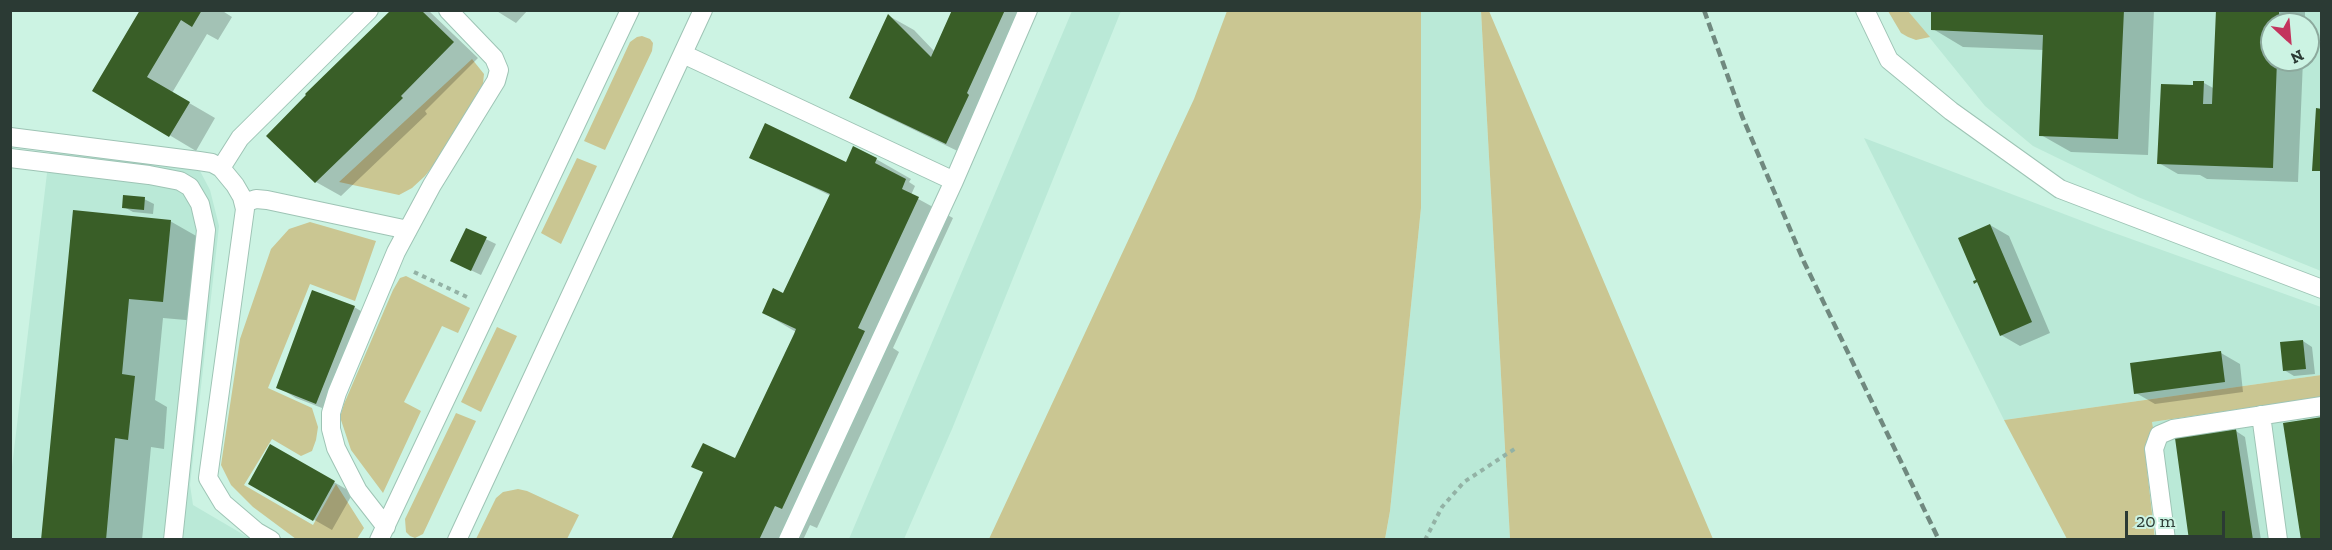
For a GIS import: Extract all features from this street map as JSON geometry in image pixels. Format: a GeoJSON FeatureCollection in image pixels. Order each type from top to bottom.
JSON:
{"type":"FeatureCollection","features":[{"type":"Feature","properties":{"kind":"lane"},"geometry":{"type":"LineString","coordinates":[[221,168],[240,138],[369,10]]}},
{"type":"Feature","properties":{"kind":"lane"},"geometry":{"type":"LineString","coordinates":[[382,533],[336,448],[331,429],[331,413],[337,393],[392,261],[432,184],[496,81],[499,70],[494,58],[448,10]]}},
{"type":"Feature","properties":{"kind":"lane"},"geometry":{"type":"LineString","coordinates":[[382,533],[630,10]]}},
{"type":"Feature","properties":{"kind":"lane"},"geometry":{"type":"LineString","coordinates":[[457,540],[703,10]]}},
{"type":"Feature","properties":{"kind":"lane"},"geometry":{"type":"LineString","coordinates":[[788,540],[954,182],[1028,10]]}},
{"type":"Feature","properties":{"kind":"lane"},"geometry":{"type":"LineString","coordinates":[[1865,10],[1889,60],[1951,111],[2060,189],[2322,289]]}},
{"type":"Feature","properties":{"kind":"lane"},"geometry":{"type":"LineString","coordinates":[[683,54],[954,182]]}},
{"type":"Feature","properties":{"kind":"lane"},"geometry":{"type":"LineString","coordinates":[[10,137],[200,160],[221,168],[235,185],[245,209],[208,478],[224,503],[257,532],[271,540]]}},
{"type":"Feature","properties":{"kind":"lane"},"geometry":{"type":"LineString","coordinates":[[10,158],[180,181],[190,187],[200,204],[206,230],[173,540]]}},
{"type":"Feature","properties":{"kind":"lane"},"geometry":{"type":"LineString","coordinates":[[244,203],[256,199],[267,200],[408,230]]}},
{"type":"Feature","properties":{"kind":"lane"},"geometry":{"type":"LineString","coordinates":[[2166,540],[2154,448],[2159,435],[2173,429],[2322,406]]}},
{"type":"Feature","properties":{"kind":"lane"},"geometry":{"type":"LineString","coordinates":[[2261,415],[2278,540]]}},
{"type":"Feature","properties":{"kind":"path"},"geometry":{"type":"LineString","coordinates":[[392,261],[489,308]]}},
{"type":"Feature","properties":{"kind":"path"},"geometry":{"type":"LineString","coordinates":[[1425,540],[1442,507],[1464,482],[1516,448]]}},
{"type":"Feature","properties":{"kind":"shaded area"},"geometry":{"type":"Polygon","coordinates":[[[1072,11],[1121,11],[952,429],[904,539],[849,539],[1072,11]]]}},
{"type":"Feature","properties":{"kind":"shaded area"},"geometry":{"type":"Polygon","coordinates":[[[1227,11],[1421,11],[1421,208],[1390,511],[1385,539],[989,539],[1194,99],[1227,11]]]}},
{"type":"Feature","properties":{"kind":"shaded area"},"geometry":{"type":"Polygon","coordinates":[[[1421,11],[1481,11],[1510,539],[1385,540],[1390,511],[1421,208],[1421,11]]]}},
{"type":"Feature","properties":{"kind":"shaded area"},"geometry":{"type":"Polygon","coordinates":[[[1481,11],[1489,11],[1713,539],[1510,539],[1481,11]]]}},
{"type":"Feature","properties":{"kind":"shaded area"},"geometry":{"type":"Polygon","coordinates":[[[1888,11],[1908,11],[1930,37],[1916,40],[1901,33],[1888,11]]]}},
{"type":"Feature","properties":{"kind":"shaded area"},"geometry":{"type":"Polygon","coordinates":[[[1908,11],[2321,11],[2321,271],[2138,197],[2033,146],[1985,106],[1908,11]]]}},
{"type":"Feature","properties":{"kind":"shaded area"},"geometry":{"type":"Polygon","coordinates":[[[642,36],[653,43],[652,51],[605,150],[584,141],[630,42],[642,36]]]}},
{"type":"Feature","properties":{"kind":"shaded area"},"geometry":{"type":"Polygon","coordinates":[[[472,59],[484,74],[483,84],[436,162],[425,176],[412,188],[399,195],[339,182],[472,59]]]}},
{"type":"Feature","properties":{"kind":"shaded area"},"geometry":{"type":"Polygon","coordinates":[[[1864,138],[2106,230],[2321,307],[2321,375],[2004,420],[1864,138]]]}},
{"type":"Feature","properties":{"kind":"shaded area"},"geometry":{"type":"Polygon","coordinates":[[[50,148],[187,167],[200,171],[210,190],[219,226],[190,485],[193,505],[251,539],[11,540],[11,475],[50,148]]]}},
{"type":"Feature","properties":{"kind":"shaded area"},"geometry":{"type":"Polygon","coordinates":[[[577,158],[597,166],[561,244],[541,233],[577,158]]]}},
{"type":"Feature","properties":{"kind":"shaded area"},"geometry":{"type":"Polygon","coordinates":[[[310,222],[376,241],[355,301],[310,284],[268,388],[312,408],[318,427],[312,451],[301,456],[272,439],[244,485],[313,525],[336,484],[364,528],[357,539],[296,539],[253,507],[231,485],[221,465],[240,339],[271,249],[289,229],[310,222]]]}},
{"type":"Feature","properties":{"kind":"shaded area"},"geometry":{"type":"Polygon","coordinates":[[[406,276],[470,308],[458,333],[442,326],[404,402],[421,411],[383,493],[351,450],[340,417],[393,290],[400,278],[406,276]]]}},
{"type":"Feature","properties":{"kind":"shaded area"},"geometry":{"type":"Polygon","coordinates":[[[497,327],[517,336],[481,412],[461,402],[497,327]]]}},
{"type":"Feature","properties":{"kind":"shaded area"},"geometry":{"type":"Polygon","coordinates":[[[2321,375],[2321,397],[2152,422],[2154,433],[2145,445],[2145,452],[2155,539],[2067,539],[2004,420],[2321,375]]]}},
{"type":"Feature","properties":{"kind":"shaded area"},"geometry":{"type":"Polygon","coordinates":[[[2321,397],[2321,539],[2174,539],[2152,422],[2321,397]]]}},
{"type":"Feature","properties":{"kind":"shaded area"},"geometry":{"type":"Polygon","coordinates":[[[456,413],[476,421],[423,534],[415,538],[406,532],[405,519],[456,413]]]}},
{"type":"Feature","properties":{"kind":"shaded area"},"geometry":{"type":"Polygon","coordinates":[[[518,489],[579,515],[567,539],[476,539],[496,498],[503,492],[518,489]]]}},
{"type":"Feature","properties":{"kind":"building"},"geometry":{"type":"Polygon","coordinates":[[[140,10],[202,10],[192,27],[181,20],[147,77],[190,102],[169,137],[92,91],[140,10]]]}},
{"type":"Feature","properties":{"kind":"building"},"geometry":{"type":"Polygon","coordinates":[[[391,10],[421,10],[454,42],[401,96],[403,98],[315,183],[266,136],[305,94],[391,10]]]}},
{"type":"Feature","properties":{"kind":"building"},"geometry":{"type":"Polygon","coordinates":[[[952,10],[1005,10],[946,144],[849,98],[888,14],[931,57],[952,10]]]}},
{"type":"Feature","properties":{"kind":"building"},"geometry":{"type":"Polygon","coordinates":[[[1931,10],[2124,10],[2118,139],[2039,136],[2043,35],[1931,30],[1931,10]]]}},
{"type":"Feature","properties":{"kind":"building"},"geometry":{"type":"Polygon","coordinates":[[[2216,10],[2279,10],[2279,12],[2260,12],[2260,72],[2277,72],[2273,168],[2157,164],[2161,84],[2193,85],[2193,81],[2204,81],[2203,104],[2212,104],[2216,10]]]}},
{"type":"Feature","properties":{"kind":"building"},"geometry":{"type":"Polygon","coordinates":[[[2316,108],[2322,109],[2322,171],[2312,171],[2316,108]]]}},
{"type":"Feature","properties":{"kind":"building"},"geometry":{"type":"Polygon","coordinates":[[[765,123],[846,162],[853,146],[877,158],[875,163],[906,179],[902,189],[919,197],[858,328],[865,331],[782,509],[775,506],[759,540],[671,540],[703,472],[691,467],[703,443],[735,458],[794,334],[796,329],[762,313],[773,288],[783,293],[830,194],[749,158],[765,123]]]}},
{"type":"Feature","properties":{"kind":"building"},"geometry":{"type":"Polygon","coordinates":[[[123,195],[145,197],[144,210],[122,208],[123,195]]]}},
{"type":"Feature","properties":{"kind":"building"},"geometry":{"type":"Polygon","coordinates":[[[73,210],[171,220],[163,302],[129,299],[122,374],[135,376],[128,440],[115,438],[106,540],[41,540],[73,210]]]}},
{"type":"Feature","properties":{"kind":"building"},"geometry":{"type":"Polygon","coordinates":[[[1990,224],[2032,322],[2000,336],[1977,282],[1974,284],[1973,281],[1976,280],[1958,238],[1990,224]]]}},
{"type":"Feature","properties":{"kind":"building"},"geometry":{"type":"Polygon","coordinates":[[[466,228],[487,237],[471,271],[450,261],[466,228]]]}},
{"type":"Feature","properties":{"kind":"building"},"geometry":{"type":"Polygon","coordinates":[[[312,290],[355,306],[316,404],[276,388],[312,290]]]}},
{"type":"Feature","properties":{"kind":"building"},"geometry":{"type":"Polygon","coordinates":[[[2303,340],[2306,369],[2283,371],[2280,342],[2303,340]]]}},
{"type":"Feature","properties":{"kind":"building"},"geometry":{"type":"Polygon","coordinates":[[[2221,351],[2225,382],[2134,394],[2130,363],[2221,351]]]}},
{"type":"Feature","properties":{"kind":"building"},"geometry":{"type":"Polygon","coordinates":[[[2322,417],[2322,540],[2301,540],[2283,423],[2322,417]]]}},
{"type":"Feature","properties":{"kind":"building"},"geometry":{"type":"Polygon","coordinates":[[[2236,429],[2253,540],[2189,540],[2175,438],[2236,429]]]}},
{"type":"Feature","properties":{"kind":"building"},"geometry":{"type":"Polygon","coordinates":[[[270,444],[335,481],[313,521],[248,484],[270,444]]]}},
{"type":"Feature","properties":{"kind":"railway"},"geometry":{"type":"LineString","coordinates":[[1704,10],[1742,116],[1804,262],[1939,540]]}}]}
